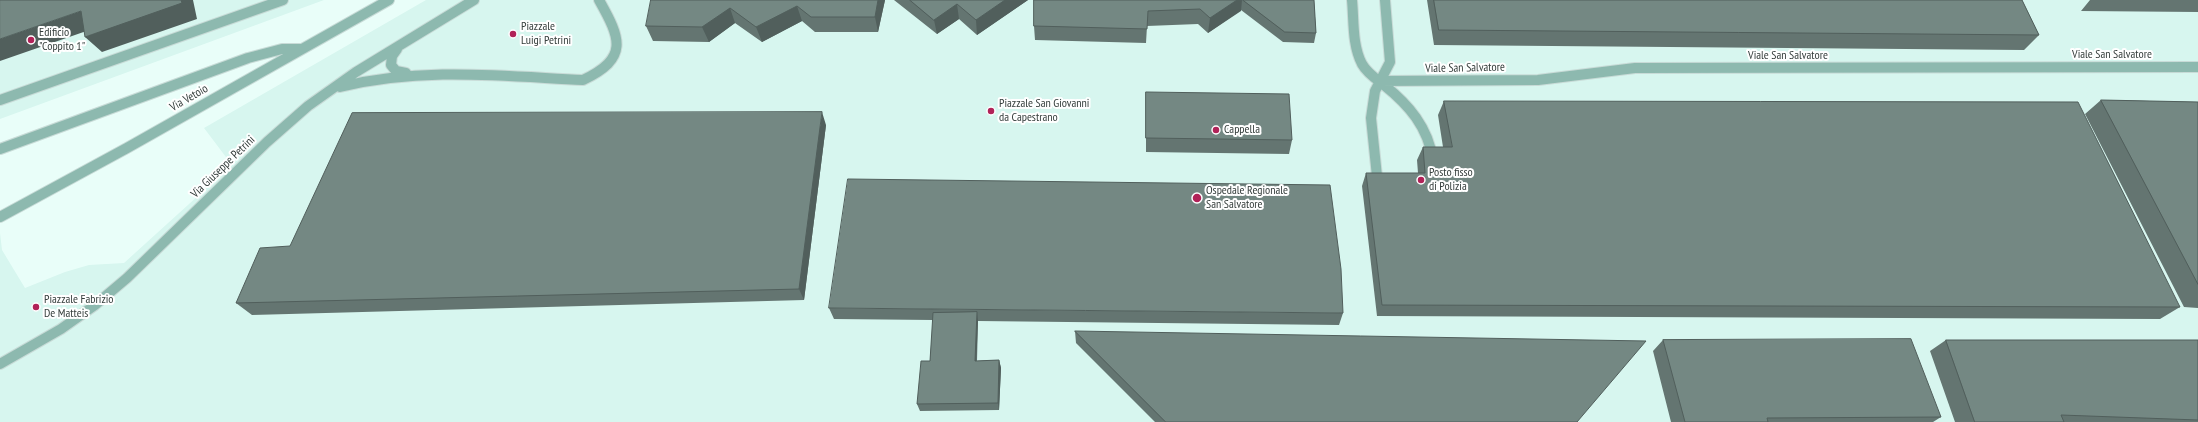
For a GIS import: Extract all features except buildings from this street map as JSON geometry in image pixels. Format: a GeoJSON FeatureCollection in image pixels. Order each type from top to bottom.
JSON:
{"type":"FeatureCollection","features":[{"type":"Feature","properties":{"kind":"street"},"geometry":{"type":"LineString","coordinates":[[0,100],[13,97],[283,0]]}},
{"type":"Feature","properties":{"kind":"street","name":"Via Vetoio"},"geometry":{"type":"LineString","coordinates":[[0,217],[127,148],[389,0]]}},
{"type":"Feature","properties":{"kind":"street","name":"Via Giuseppe Petrini"},"geometry":{"type":"LineString","coordinates":[[0,364],[61,329],[95,305],[128,278],[267,142],[331,90],[474,0]]}},
{"type":"Feature","properties":{"kind":"street"},"geometry":{"type":"LineString","coordinates":[[402,44],[392,56],[391,65],[396,71],[408,73],[440,73],[583,80],[595,75],[607,66],[614,57],[617,48],[617,38],[613,25],[599,0]]}},
{"type":"Feature","properties":{"kind":"street"},"geometry":{"type":"LineString","coordinates":[[1352,0],[1362,65],[1406,104],[1423,125],[1431,142],[1433,160]]}},
{"type":"Feature","properties":{"kind":"street"},"geometry":{"type":"LineString","coordinates":[[1378,186],[1372,104],[1379,81],[1390,62],[1385,0]]}},
{"type":"Feature","properties":{"kind":"street"},"geometry":{"type":"LineString","coordinates":[[0,149],[36,138],[248,58],[282,49],[301,49]]}},
{"type":"Feature","properties":{"kind":"street","name":"Viale San Salvatore"},"geometry":{"type":"LineString","coordinates":[[1379,81],[1538,80],[1635,68],[2198,67]]}},
{"type":"Feature","properties":{"kind":"street"},"geometry":{"type":"LineString","coordinates":[[331,90],[378,78],[408,73]]}},
{"type":"Feature","properties":{"kind":"shaded area"},"geometry":{"type":"Polygon","coordinates":[[[0,0],[324,0],[0,119],[0,0]]]}},
{"type":"Feature","properties":{"kind":"shaded area","name":"Ospedale Regionale San Salvatore"},"geometry":{"type":"Polygon","coordinates":[[[426,0],[2198,0],[2198,422],[0,422],[0,233],[2,250],[25,288],[65,272],[89,265],[124,263],[232,165],[204,128],[426,0]]]}},
{"type":"Feature","properties":{"kind":"place","name":"Piazzale Luigi Petrini"},"geometry":{"type":"Point","coordinates":[513,34]}},
{"type":"Feature","properties":{"kind":"place","name":"Edificio \"Coppito 1\""},"geometry":{"type":"Point","coordinates":[31,40]}},
{"type":"Feature","properties":{"kind":"place","name":"Piazzale San Giovanni da Capestrano"},"geometry":{"type":"Point","coordinates":[991,111]}},
{"type":"Feature","properties":{"kind":"place","name":"Cappella"},"geometry":{"type":"Point","coordinates":[1216,130]}},
{"type":"Feature","properties":{"kind":"place","name":"Posto fisso di Polizia"},"geometry":{"type":"Point","coordinates":[1421,180]}},
{"type":"Feature","properties":{"kind":"place","name":"Ospedale Regionale San Salvatore"},"geometry":{"type":"Point","coordinates":[1197,198]}},
{"type":"Feature","properties":{"kind":"place","name":"Piazzale Fabrizio De Matteis"},"geometry":{"type":"Point","coordinates":[36,307]}}]}
